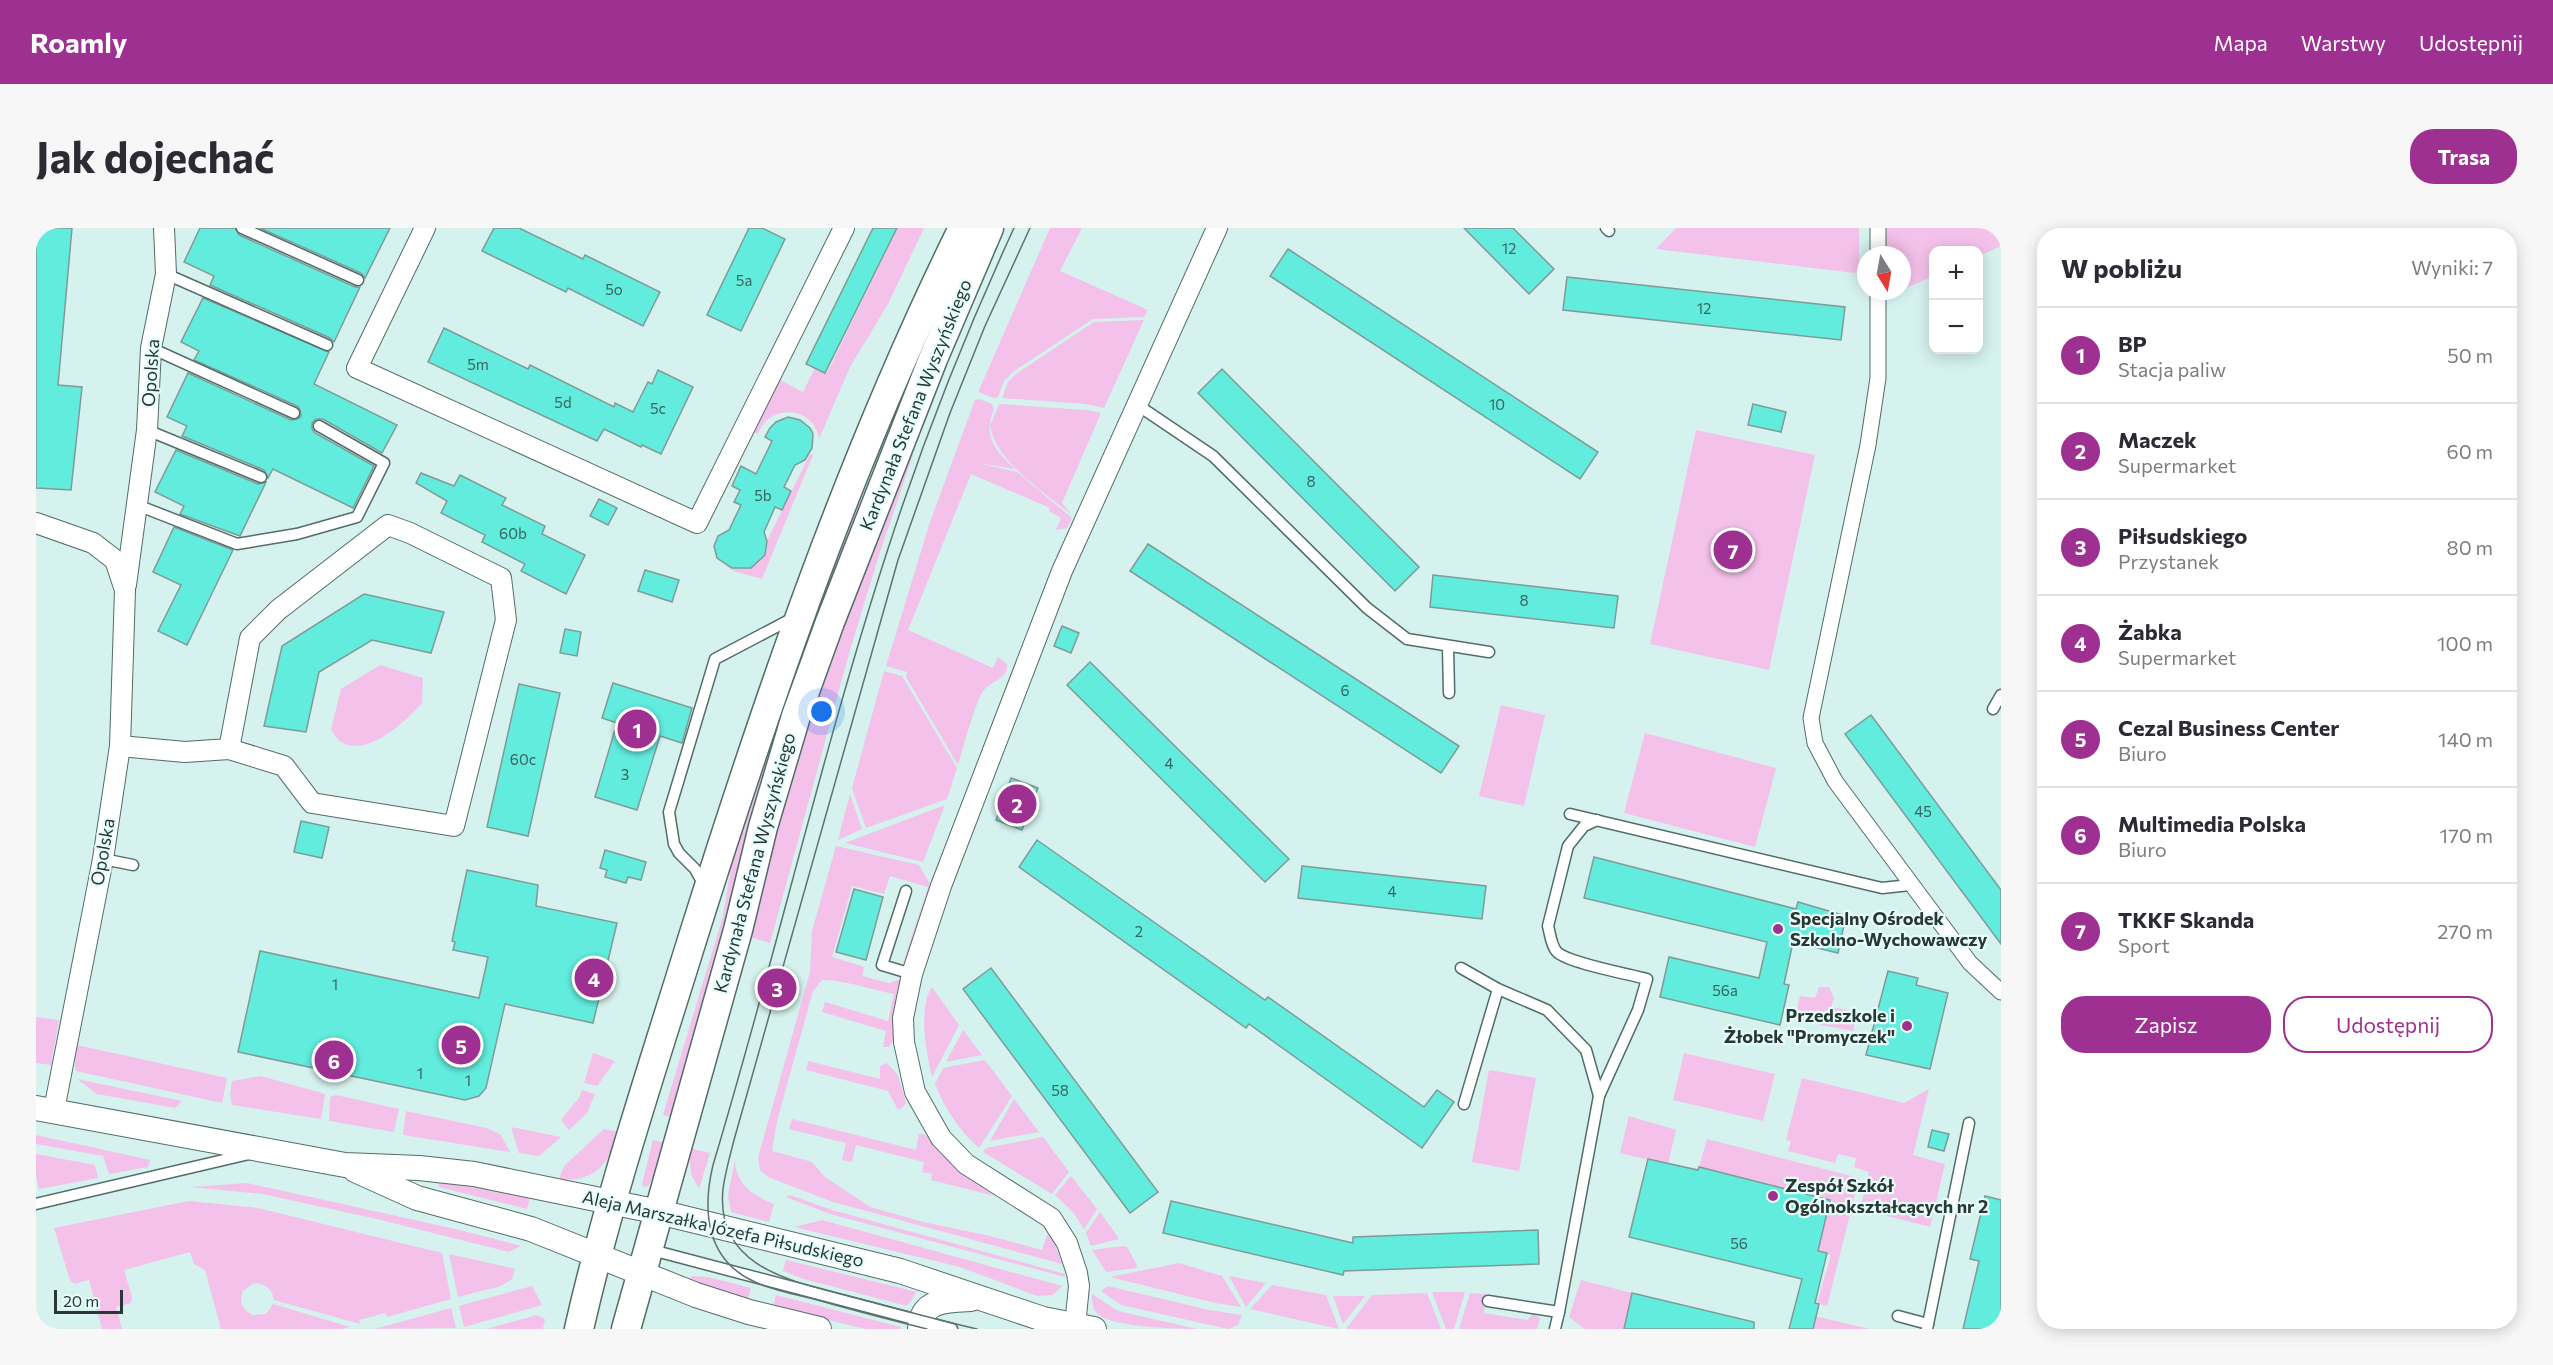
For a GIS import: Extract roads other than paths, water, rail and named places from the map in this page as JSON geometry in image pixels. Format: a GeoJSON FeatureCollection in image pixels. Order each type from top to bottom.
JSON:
{"type":"FeatureCollection","features":[{"type":"Feature","properties":{"kind":"main road","name":"Kardynała Stefana Wyszyńskiego"},"geometry":{"type":"LineString","coordinates":[[579,1329],[611,1202],[705,899],[799,615],[881,407],[963,228]]}},
{"type":"Feature","properties":{"kind":"main road","name":"Kardynała Stefana Wyszyńskiego"},"geometry":{"type":"LineString","coordinates":[[626,1329],[738,930],[766,817],[799,707],[936,349],[989,228]]}},
{"type":"Feature","properties":{"kind":"street","name":"Opolska"},"geometry":{"type":"LineString","coordinates":[[45,1109],[103,859],[120,746],[125,590],[147,430],[151,348],[166,274],[164,228]]}},
{"type":"Feature","properties":{"kind":"street"},"geometry":{"type":"LineString","coordinates":[[425,228],[357,368],[697,523],[844,228]]}},
{"type":"Feature","properties":{"kind":"street"},"geometry":{"type":"LineString","coordinates":[[1085,1327],[1077,1273],[1067,1242],[1051,1218],[966,1164],[941,1138],[921,1107],[909,1072],[903,1018],[912,974],[941,886],[1062,571],[1217,228]]}},
{"type":"Feature","properties":{"kind":"street"},"geometry":{"type":"LineString","coordinates":[[1878,228],[1878,246]]}},
{"type":"Feature","properties":{"kind":"street"},"geometry":{"type":"LineString","coordinates":[[1878,300],[1878,378],[1868,445],[1811,718],[1815,743],[1835,781],[1910,885],[1970,963],[2001,992]]}},
{"type":"Feature","properties":{"kind":"street","name":"Opolska"},"geometry":{"type":"LineString","coordinates":[[36,523],[93,543],[115,560],[125,590]]}},
{"type":"Feature","properties":{"kind":"street"},"geometry":{"type":"LineString","coordinates":[[120,746],[185,752],[229,749],[284,766],[312,803],[454,826],[506,620],[501,578],[410,533],[388,525],[278,610],[249,638],[229,749]]}},
{"type":"Feature","properties":{"kind":"street","name":"Aleja Marszałka Józefa Piłsudskiego"},"geometry":{"type":"LineString","coordinates":[[45,1109],[345,1165],[441,1170],[659,1212],[900,1271],[1043,1318],[1085,1327]]}},
{"type":"Feature","properties":{"kind":"street","name":"Aleja Marszałka Józefa Piłsudskiego"},"geometry":{"type":"LineString","coordinates":[[345,1165],[417,1198],[531,1229],[597,1253],[645,1261],[723,1304],[819,1329]]}},
{"type":"Feature","properties":{"kind":"street"},"geometry":{"type":"LineString","coordinates":[[920,1325],[928,1308],[937,1302],[986,1299]]}},
{"type":"Feature","properties":{"kind":"lane"},"geometry":{"type":"LineString","coordinates":[[242,228],[357,280]]}},
{"type":"Feature","properties":{"kind":"lane"},"geometry":{"type":"LineString","coordinates":[[166,274],[327,345]]}},
{"type":"Feature","properties":{"kind":"lane"},"geometry":{"type":"LineString","coordinates":[[151,348],[294,413]]}},
{"type":"Feature","properties":{"kind":"lane"},"geometry":{"type":"LineString","coordinates":[[1136,404],[1213,456],[1367,608],[1407,639],[1489,652]]}},
{"type":"Feature","properties":{"kind":"lane"},"geometry":{"type":"LineString","coordinates":[[137,505],[237,544],[297,534],[357,517],[384,463],[319,426]]}},
{"type":"Feature","properties":{"kind":"lane"},"geometry":{"type":"LineString","coordinates":[[147,430],[261,477]]}},
{"type":"Feature","properties":{"kind":"lane"},"geometry":{"type":"LineString","coordinates":[[705,899],[704,885],[700,877],[674,844],[669,812],[715,659],[799,615]]}},
{"type":"Feature","properties":{"kind":"lane"},"geometry":{"type":"LineString","coordinates":[[1448,647],[1449,693]]}},
{"type":"Feature","properties":{"kind":"lane"},"geometry":{"type":"LineString","coordinates":[[1993,709],[2001,695]]}},
{"type":"Feature","properties":{"kind":"lane"},"geometry":{"type":"LineString","coordinates":[[1570,814],[1882,888],[1910,885]]}},
{"type":"Feature","properties":{"kind":"lane"},"geometry":{"type":"LineString","coordinates":[[1555,1329],[1599,1096],[1638,1010],[1647,979],[1569,958],[1557,952],[1548,926],[1568,846],[1584,826],[1597,820]]}},
{"type":"Feature","properties":{"kind":"lane"},"geometry":{"type":"LineString","coordinates":[[103,859],[133,865]]}},
{"type":"Feature","properties":{"kind":"lane"},"geometry":{"type":"LineString","coordinates":[[906,891],[882,965],[912,974]]}},
{"type":"Feature","properties":{"kind":"lane"},"geometry":{"type":"LineString","coordinates":[[1461,968],[1498,989],[1547,1010],[1586,1050],[1599,1096]]}},
{"type":"Feature","properties":{"kind":"lane"},"geometry":{"type":"LineString","coordinates":[[1464,1104],[1498,989]]}},
{"type":"Feature","properties":{"kind":"lane"},"geometry":{"type":"LineString","coordinates":[[1898,1316],[1928,1326],[1969,1123]]}},
{"type":"Feature","properties":{"kind":"lane"},"geometry":{"type":"LineString","coordinates":[[36,1204],[266,1150]]}},
{"type":"Feature","properties":{"kind":"lane"},"geometry":{"type":"LineString","coordinates":[[645,1261],[920,1325],[952,1329]]}},
{"type":"Feature","properties":{"kind":"lane"},"geometry":{"type":"LineString","coordinates":[[1488,1300],[1559,1312]]}},
{"type":"Feature","properties":{"kind":"tram line"},"geometry":{"type":"LineString","coordinates":[[927,1329],[779,1290],[755,1282],[739,1273],[726,1261],[717,1247],[712,1232],[708,1200],[713,1165],[862,631],[914,472],[945,389],[1014,228]]}},
{"type":"Feature","properties":{"kind":"tram line"},"geometry":{"type":"LineString","coordinates":[[977,1329],[803,1284],[761,1266],[744,1253],[731,1237],[724,1215],[723,1189],[734,1140],[898,560],[950,413],[985,326],[1030,228]]}},
{"type":"Feature","properties":{"kind":"place","name":"TKKF Skanda"},"geometry":{"type":"Point","coordinates":[1733,550]}},
{"type":"Feature","properties":{"kind":"place","name":"BP"},"geometry":{"type":"Point","coordinates":[637,729]}},
{"type":"Feature","properties":{"kind":"place","name":"Maczek"},"geometry":{"type":"Point","coordinates":[1017,804]}},
{"type":"Feature","properties":{"kind":"place","name":"Specjalny Ośrodek Szkolno-Wychowawczy"},"geometry":{"type":"Point","coordinates":[1778,929]}},
{"type":"Feature","properties":{"kind":"place","name":"Żabka"},"geometry":{"type":"Point","coordinates":[594,978]}},
{"type":"Feature","properties":{"kind":"place","name":"Piłsudskiego"},"geometry":{"type":"Point","coordinates":[777,988]}},
{"type":"Feature","properties":{"kind":"place","name":"Przedszkole i Żłobek \"Promyczek\""},"geometry":{"type":"Point","coordinates":[1907,1026]}},
{"type":"Feature","properties":{"kind":"place","name":"Cezal Business Center"},"geometry":{"type":"Point","coordinates":[461,1045]}},
{"type":"Feature","properties":{"kind":"place","name":"Multimedia Polska"},"geometry":{"type":"Point","coordinates":[334,1060]}},
{"type":"Feature","properties":{"kind":"place","name":"Zespół Szkół Ogólnokształcących nr 2"},"geometry":{"type":"Point","coordinates":[1773,1196]}}]}
